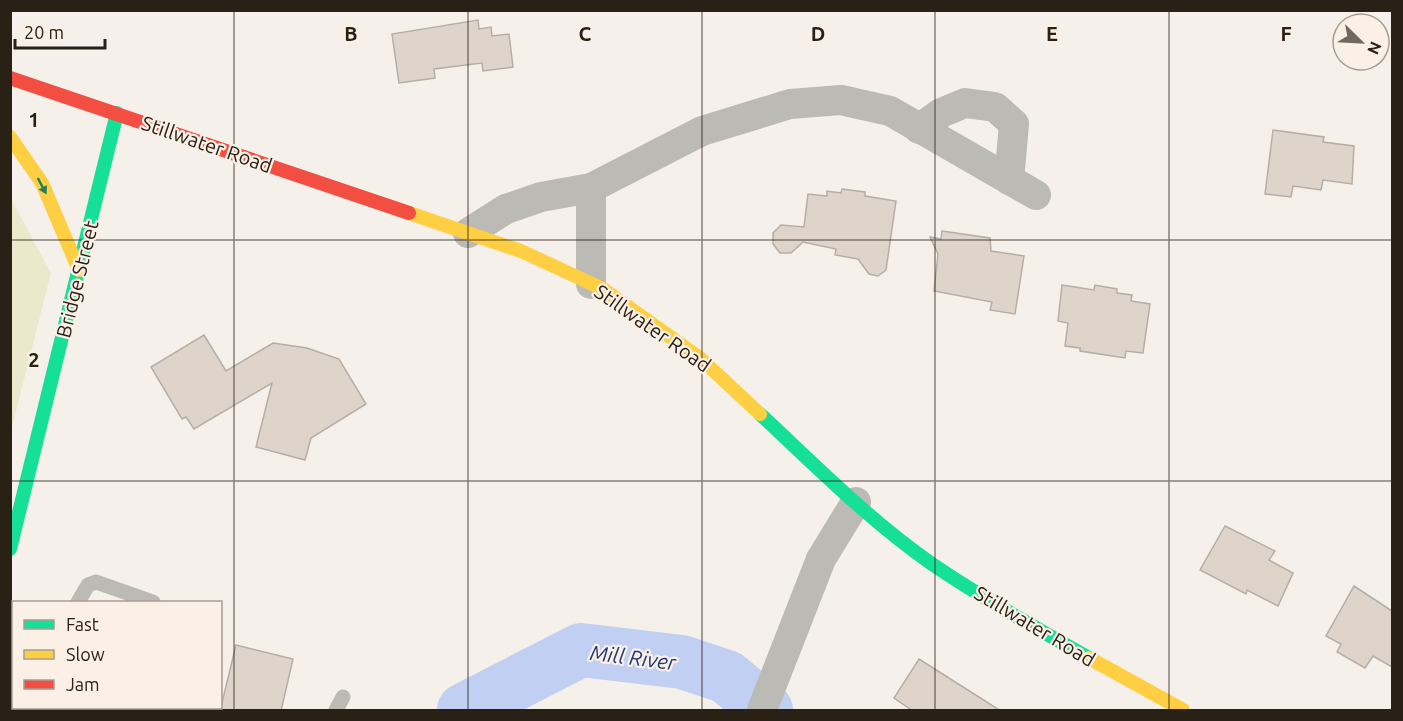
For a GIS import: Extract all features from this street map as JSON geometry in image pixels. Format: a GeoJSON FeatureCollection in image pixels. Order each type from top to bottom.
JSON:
{"type":"FeatureCollection","features":[{"type":"Feature","properties":{"kind":"main road","name":"Stillwater Road"},"geometry":{"type":"LineString","coordinates":[[10,78],[468,232],[521,251],[603,289],[701,359],[856,502],[931,563],[1035,628],[1184,711]]}},
{"type":"Feature","properties":{"kind":"main road","name":"Bridge Street"},"geometry":{"type":"LineString","coordinates":[[10,549],[117,114]]}},
{"type":"Feature","properties":{"kind":"main road"},"geometry":{"type":"LineString","coordinates":[[10,137],[23,152],[42,183],[64,230],[79,270]]}},
{"type":"Feature","properties":{"kind":"street"},"geometry":{"type":"LineString","coordinates":[[468,232],[506,209],[541,197],[591,188],[702,130],[790,104],[841,100],[890,111],[1036,195]]}},
{"type":"Feature","properties":{"kind":"street"},"geometry":{"type":"LineString","coordinates":[[920,129],[941,113],[965,103],[995,107],[1014,124],[1009,180]]}},
{"type":"Feature","properties":{"kind":"street"},"geometry":{"type":"LineString","coordinates":[[591,188],[591,284]]}},
{"type":"Feature","properties":{"kind":"street"},"geometry":{"type":"LineString","coordinates":[[762,711],[821,559],[856,502]]}},
{"type":"Feature","properties":{"kind":"lane"},"geometry":{"type":"LineString","coordinates":[[79,601],[88,585],[96,582],[148,601]]}},
{"type":"Feature","properties":{"kind":"green space"},"geometry":{"type":"Polygon","coordinates":[[[11,199],[51,273],[11,431],[11,199]]]}},
{"type":"Feature","properties":{"kind":"building"},"geometry":{"type":"Polygon","coordinates":[[[478,20],[479,29],[491,27],[492,36],[509,34],[513,67],[483,71],[482,63],[434,69],[435,78],[399,83],[392,34],[478,20]]]}},
{"type":"Feature","properties":{"kind":"building"},"geometry":{"type":"Polygon","coordinates":[[[1273,130],[1324,137],[1323,142],[1354,146],[1352,184],[1323,180],[1321,190],[1293,186],[1291,197],[1265,194],[1273,130]]]}},
{"type":"Feature","properties":{"kind":"building"},"geometry":{"type":"Polygon","coordinates":[[[842,189],[865,192],[865,196],[896,201],[886,270],[878,276],[869,274],[858,259],[835,255],[836,249],[803,242],[791,253],[780,253],[773,244],[773,233],[781,225],[804,227],[808,194],[827,196],[827,191],[841,193],[842,189]]]}},
{"type":"Feature","properties":{"kind":"building"},"geometry":{"type":"Polygon","coordinates":[[[942,231],[990,238],[991,251],[1024,256],[1015,314],[990,310],[992,302],[934,291],[938,254],[930,237],[941,239],[942,231]]]}},
{"type":"Feature","properties":{"kind":"building"},"geometry":{"type":"Polygon","coordinates":[[[1062,285],[1094,290],[1095,285],[1117,289],[1117,293],[1132,295],[1131,301],[1150,304],[1143,353],[1126,351],[1125,358],[1080,351],[1080,348],[1065,346],[1068,323],[1058,321],[1062,285]]]}},
{"type":"Feature","properties":{"kind":"building"},"geometry":{"type":"Polygon","coordinates":[[[204,335],[226,371],[273,343],[307,348],[339,359],[366,404],[311,438],[305,460],[256,447],[272,383],[194,429],[186,417],[182,419],[151,367],[204,335]]]}},
{"type":"Feature","properties":{"kind":"building"},"geometry":{"type":"Polygon","coordinates":[[[1225,526],[1275,551],[1269,560],[1293,573],[1278,606],[1247,590],[1246,594],[1200,570],[1225,526]]]}},
{"type":"Feature","properties":{"kind":"building"},"geometry":{"type":"Polygon","coordinates":[[[1354,586],[1392,611],[1392,667],[1373,656],[1365,668],[1337,652],[1341,644],[1326,636],[1354,586]]]}},
{"type":"Feature","properties":{"kind":"building"},"geometry":{"type":"Polygon","coordinates":[[[236,645],[293,659],[281,711],[220,711],[236,645]]]}},
{"type":"Feature","properties":{"kind":"building"},"geometry":{"type":"Polygon","coordinates":[[[919,659],[1001,711],[913,711],[894,698],[919,659]]]}},
{"type":"Feature","properties":{"kind":"waterway","name":"Mill River"},"geometry":{"type":"LineString","coordinates":[[464,710],[581,650],[682,662],[727,677],[766,710]]}},
{"type":"Feature","properties":{"kind":"traffic: fast"},"geometry":{"type":"LineString","coordinates":[[10,549],[117,113]]}},
{"type":"Feature","properties":{"kind":"traffic: fast"},"geometry":{"type":"LineString","coordinates":[[760,414],[843,492],[909,547],[970,589],[1089,658]]}},
{"type":"Feature","properties":{"kind":"traffic: slow"},"geometry":{"type":"LineString","coordinates":[[10,137],[42,183],[79,270]]}},
{"type":"Feature","properties":{"kind":"traffic: slow"},"geometry":{"type":"LineString","coordinates":[[409,213],[521,251],[603,289],[701,359],[760,414]]}},
{"type":"Feature","properties":{"kind":"traffic: slow"},"geometry":{"type":"LineString","coordinates":[[1089,658],[1183,710]]}},
{"type":"Feature","properties":{"kind":"traffic: jam"},"geometry":{"type":"LineString","coordinates":[[10,78],[409,213]]}}]}
